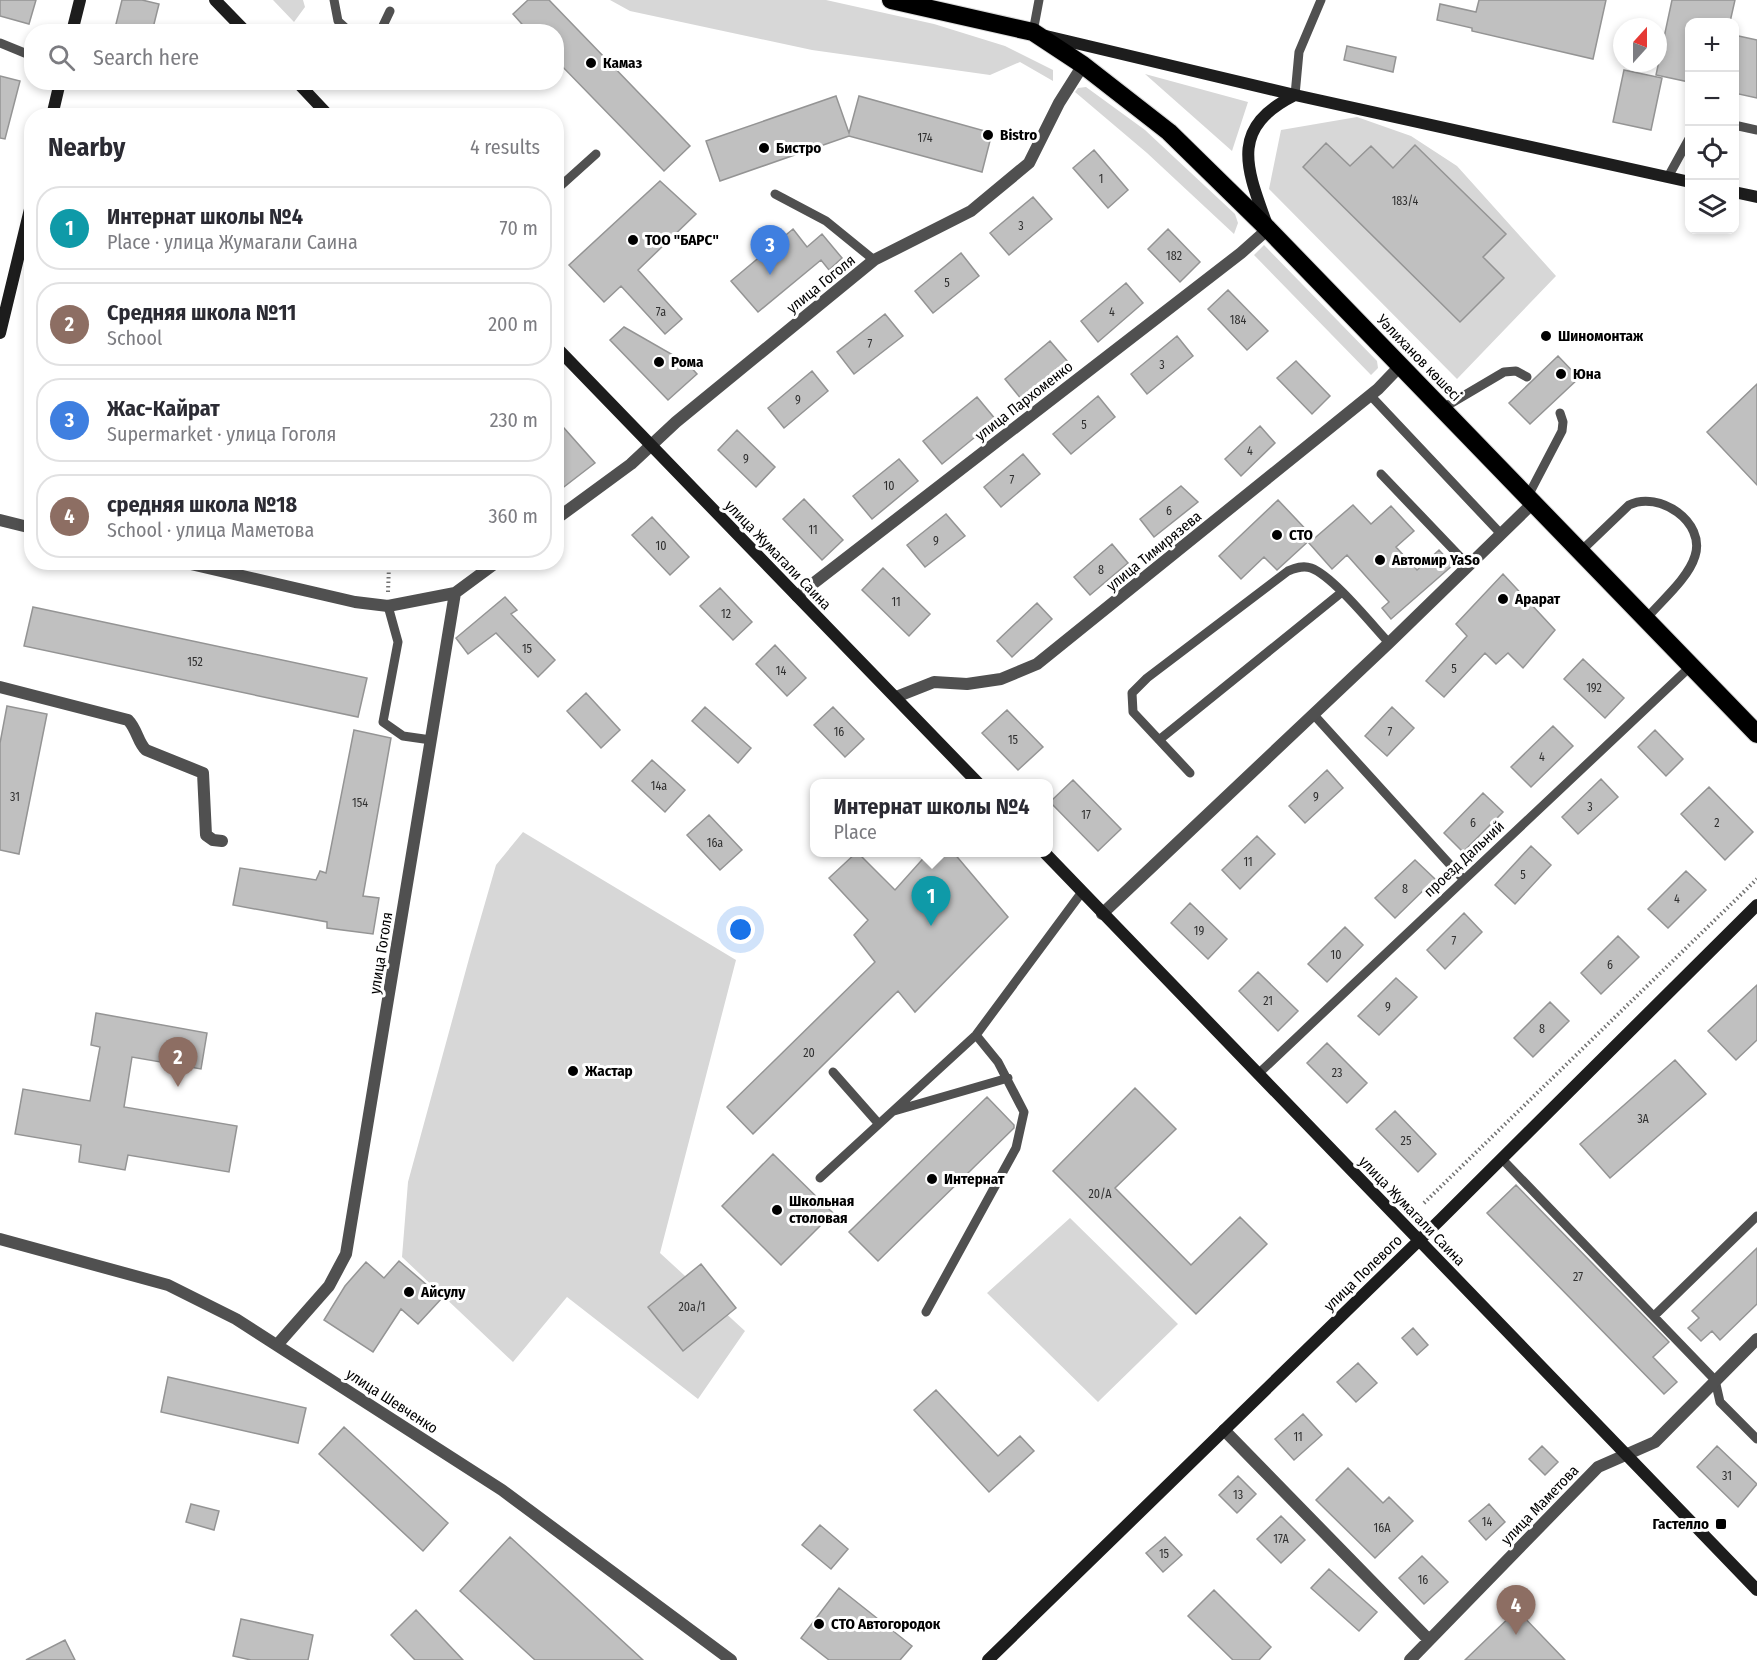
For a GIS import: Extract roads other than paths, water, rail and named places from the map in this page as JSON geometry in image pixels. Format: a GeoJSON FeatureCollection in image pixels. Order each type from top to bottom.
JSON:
{"type":"FeatureCollection","features":[{"type":"Feature","properties":{"kind":"highway","name":"Уәлиханов көшесі"},"geometry":{"type":"LineString","coordinates":[[891,0],[1033,32],[1083,65],[1169,132],[1401,365],[1757,734]]}},
{"type":"Feature","properties":{"kind":"street"},"geometry":{"type":"LineString","coordinates":[[74,24],[80,0]]}},
{"type":"Feature","properties":{"kind":"street"},"geometry":{"type":"LineString","coordinates":[[215,0],[238,24]]}},
{"type":"Feature","properties":{"kind":"street","name":"Уәлиханов көшесі"},"geometry":{"type":"LineString","coordinates":[[1033,32],[1295,95],[1685,181]]}},
{"type":"Feature","properties":{"kind":"street","name":"улица Гоголя"},"geometry":{"type":"LineString","coordinates":[[564,513],[631,464],[651,444],[874,260],[971,211],[1029,163],[1059,103],[1083,65]]}},
{"type":"Feature","properties":{"kind":"street"},"geometry":{"type":"LineString","coordinates":[[54,108],[58,90]]}},
{"type":"Feature","properties":{"kind":"street"},"geometry":{"type":"LineString","coordinates":[[305,90],[321,108]]}},
{"type":"Feature","properties":{"kind":"street"},"geometry":{"type":"LineString","coordinates":[[1268,229],[1248,175],[1249,145],[1257,122],[1265,113],[1295,95]]}},
{"type":"Feature","properties":{"kind":"street"},"geometry":{"type":"LineString","coordinates":[[1739,193],[1757,197]]}},
{"type":"Feature","properties":{"kind":"street","name":"улица Пархоменко"},"geometry":{"type":"LineString","coordinates":[[797,596],[1241,253],[1268,229]]}},
{"type":"Feature","properties":{"kind":"street"},"geometry":{"type":"LineString","coordinates":[[0,333],[24,234]]}},
{"type":"Feature","properties":{"kind":"street","name":"улица Жумагали Саина"},"geometry":{"type":"LineString","coordinates":[[564,355],[975,779]]}},
{"type":"Feature","properties":{"kind":"street","name":"улица Тимирязева"},"geometry":{"type":"LineString","coordinates":[[896,697],[934,682],[967,684],[1001,679],[1037,664],[1370,395],[1401,365]]}},
{"type":"Feature","properties":{"kind":"street"},"geometry":{"type":"LineString","coordinates":[[1102,914],[1389,644],[1501,534],[1531,499]]}},
{"type":"Feature","properties":{"kind":"street"},"geometry":{"type":"LineString","coordinates":[[0,520],[24,526]]}},
{"type":"Feature","properties":{"kind":"street"},"geometry":{"type":"LineString","coordinates":[[217,570],[356,602],[388,606],[455,593],[486,570]]}},
{"type":"Feature","properties":{"kind":"street","name":"улица Гоголя"},"geometry":{"type":"LineString","coordinates":[[277,1345],[329,1286],[348,1248],[455,593]]}},
{"type":"Feature","properties":{"kind":"street"},"geometry":{"type":"LineString","coordinates":[[0,687],[128,720],[137,729],[142,747],[146,750],[203,772],[206,835],[213,840],[222,841]]}},
{"type":"Feature","properties":{"kind":"street","name":"улица Жумагали Саина"},"geometry":{"type":"LineString","coordinates":[[1049,857],[1419,1239],[1624,1456],[1757,1590]]}},
{"type":"Feature","properties":{"kind":"street","name":"улица Полевого"},"geometry":{"type":"LineString","coordinates":[[988,1660],[1502,1159],[1757,905]]}},
{"type":"Feature","properties":{"kind":"street","name":"улица Шевченко"},"geometry":{"type":"LineString","coordinates":[[0,1239],[168,1285],[236,1319],[502,1490],[731,1660]]}},
{"type":"Feature","properties":{"kind":"street","name":"улица Маметова"},"geometry":{"type":"LineString","coordinates":[[1410,1660],[1598,1467],[1655,1442],[1757,1339]]}},
{"type":"Feature","properties":{"kind":"street"},"geometry":{"type":"LineString","coordinates":[[1224,1430],[1429,1640]]}},
{"type":"Feature","properties":{"kind":"lane"},"geometry":{"type":"LineString","coordinates":[[334,0],[338,21],[341,24]]}},
{"type":"Feature","properties":{"kind":"lane"},"geometry":{"type":"LineString","coordinates":[[1033,32],[1039,0]]}},
{"type":"Feature","properties":{"kind":"lane"},"geometry":{"type":"LineString","coordinates":[[1295,95],[1299,52],[1321,0]]}},
{"type":"Feature","properties":{"kind":"lane"},"geometry":{"type":"LineString","coordinates":[[384,24],[390,11]]}},
{"type":"Feature","properties":{"kind":"lane"},"geometry":{"type":"LineString","coordinates":[[0,43],[24,53]]}},
{"type":"Feature","properties":{"kind":"lane"},"geometry":{"type":"LineString","coordinates":[[1739,125],[1757,130]]}},
{"type":"Feature","properties":{"kind":"lane"},"geometry":{"type":"LineString","coordinates":[[1668,177],[1685,145]]}},
{"type":"Feature","properties":{"kind":"lane"},"geometry":{"type":"LineString","coordinates":[[564,183],[596,154]]}},
{"type":"Feature","properties":{"kind":"lane"},"geometry":{"type":"LineString","coordinates":[[775,194],[826,221],[874,260]]}},
{"type":"Feature","properties":{"kind":"lane"},"geometry":{"type":"LineString","coordinates":[[1443,408],[1504,372],[1516,371],[1527,377]]}},
{"type":"Feature","properties":{"kind":"lane"},"geometry":{"type":"LineString","coordinates":[[1370,395],[1501,534]]}},
{"type":"Feature","properties":{"kind":"lane"},"geometry":{"type":"LineString","coordinates":[[1531,499],[1562,431],[1563,422],[1560,412]]}},
{"type":"Feature","properties":{"kind":"lane"},"geometry":{"type":"LineString","coordinates":[[1381,474],[1468,566]]}},
{"type":"Feature","properties":{"kind":"lane"},"geometry":{"type":"LineString","coordinates":[[1581,551],[1629,505],[1637,501],[1658,501],[1668,505],[1692,528],[1697,545],[1690,568],[1646,619]]}},
{"type":"Feature","properties":{"kind":"lane"},"geometry":{"type":"LineString","coordinates":[[1190,773],[1133,712],[1132,693],[1147,678],[1288,572],[1302,567],[1310,568],[1342,592],[1389,644]]}},
{"type":"Feature","properties":{"kind":"lane"},"geometry":{"type":"LineString","coordinates":[[1160,741],[1342,592]]}},
{"type":"Feature","properties":{"kind":"lane"},"geometry":{"type":"LineString","coordinates":[[388,606],[398,642],[383,722],[403,736],[431,740]]}},
{"type":"Feature","properties":{"kind":"lane","name":"проезд Дальний"},"geometry":{"type":"LineString","coordinates":[[1258,1074],[1691,666]]}},
{"type":"Feature","properties":{"kind":"lane"},"geometry":{"type":"LineString","coordinates":[[1314,715],[1464,880]]}},
{"type":"Feature","properties":{"kind":"lane"},"geometry":{"type":"LineString","coordinates":[[820,1178],[976,1035],[1082,892]]}},
{"type":"Feature","properties":{"kind":"lane"},"geometry":{"type":"LineString","coordinates":[[926,1312],[1016,1148],[1024,1112],[1008,1078],[976,1035]]}},
{"type":"Feature","properties":{"kind":"lane"},"geometry":{"type":"LineString","coordinates":[[833,1072],[878,1123]]}},
{"type":"Feature","properties":{"kind":"lane"},"geometry":{"type":"LineString","coordinates":[[891,1111],[1008,1078]]}},
{"type":"Feature","properties":{"kind":"lane"},"geometry":{"type":"LineString","coordinates":[[1502,1159],[1715,1380],[1720,1402],[1757,1439]]}},
{"type":"Feature","properties":{"kind":"lane"},"geometry":{"type":"LineString","coordinates":[[1654,1316],[1757,1215]]}},
{"type":"Feature","properties":{"kind":"place","name":"Камаз"},"geometry":{"type":"Point","coordinates":[591,63]}},
{"type":"Feature","properties":{"kind":"place","name":"Bistro"},"geometry":{"type":"Point","coordinates":[988,135]}},
{"type":"Feature","properties":{"kind":"place","name":"Бистро"},"geometry":{"type":"Point","coordinates":[764,148]}},
{"type":"Feature","properties":{"kind":"place","name":"ТОО \"БАРС\""},"geometry":{"type":"Point","coordinates":[633,240]}},
{"type":"Feature","properties":{"kind":"place","name":"Жас-Кайрат"},"geometry":{"type":"Point","coordinates":[770,275]}},
{"type":"Feature","properties":{"kind":"place","name":"Шиномонтаж"},"geometry":{"type":"Point","coordinates":[1546,336]}},
{"type":"Feature","properties":{"kind":"place","name":"Рома"},"geometry":{"type":"Point","coordinates":[659,362]}},
{"type":"Feature","properties":{"kind":"place","name":"Юна"},"geometry":{"type":"Point","coordinates":[1561,374]}},
{"type":"Feature","properties":{"kind":"place","name":"СТО"},"geometry":{"type":"Point","coordinates":[1277,535]}},
{"type":"Feature","properties":{"kind":"place","name":"Автомир YaSo"},"geometry":{"type":"Point","coordinates":[1380,560]}},
{"type":"Feature","properties":{"kind":"place","name":"Арарат"},"geometry":{"type":"Point","coordinates":[1503,599]}},
{"type":"Feature","properties":{"kind":"place","name":"Интернат школы №4"},"geometry":{"type":"Point","coordinates":[931,926]}},
{"type":"Feature","properties":{"kind":"place","name":"Жастар"},"geometry":{"type":"Point","coordinates":[573,1071]}},
{"type":"Feature","properties":{"kind":"place","name":"Средняя школа №11"},"geometry":{"type":"Point","coordinates":[178,1087]}},
{"type":"Feature","properties":{"kind":"place","name":"Интернат"},"geometry":{"type":"Point","coordinates":[932,1179]}},
{"type":"Feature","properties":{"kind":"place","name":"Школьная столовая"},"geometry":{"type":"Point","coordinates":[777,1210]}},
{"type":"Feature","properties":{"kind":"place","name":"Айсулу"},"geometry":{"type":"Point","coordinates":[409,1292]}},
{"type":"Feature","properties":{"kind":"place","name":"Гастелло"},"geometry":{"type":"Point","coordinates":[1721,1524]}},
{"type":"Feature","properties":{"kind":"place","name":"СТО Автогородок"},"geometry":{"type":"Point","coordinates":[819,1624]}},
{"type":"Feature","properties":{"kind":"place","name":"средняя школа №18"},"geometry":{"type":"Point","coordinates":[1516,1635]}}]}
